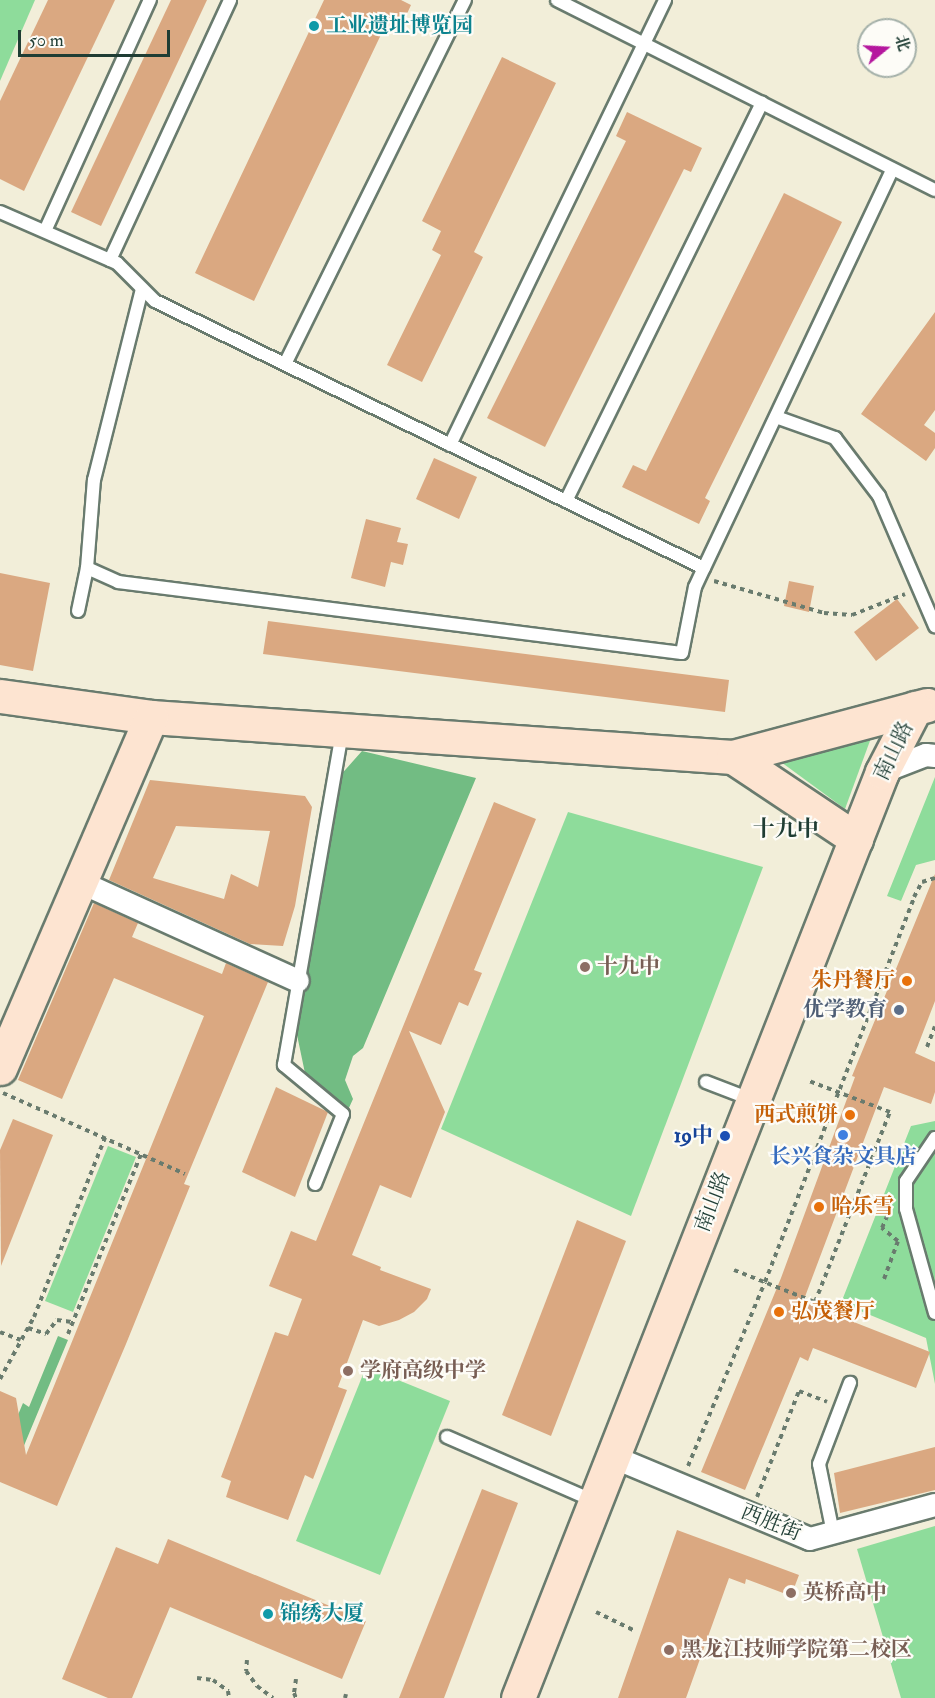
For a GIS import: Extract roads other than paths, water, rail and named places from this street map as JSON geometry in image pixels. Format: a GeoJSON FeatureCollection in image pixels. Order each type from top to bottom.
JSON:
{"type":"FeatureCollection","features":[{"type":"Feature","properties":{"kind":"street"},"geometry":{"type":"LineString","coordinates":[[0,696],[151,717],[733,758],[925,705]]}},
{"type":"Feature","properties":{"kind":"street","name":"南山路"},"geometry":{"type":"LineString","coordinates":[[518,1698],[882,772],[925,705]]}},
{"type":"Feature","properties":{"kind":"street"},"geometry":{"type":"LineString","coordinates":[[0,1068],[151,717]]}},
{"type":"Feature","properties":{"kind":"street"},"geometry":{"type":"LineString","coordinates":[[882,772],[926,755],[935,756]]}},
{"type":"Feature","properties":{"kind":"street"},"geometry":{"type":"LineString","coordinates":[[733,758],[856,839]]}},
{"type":"Feature","properties":{"kind":"street"},"geometry":{"type":"LineString","coordinates":[[80,882],[298,981]]}},
{"type":"Feature","properties":{"kind":"street","name":"西胜街"},"geometry":{"type":"LineString","coordinates":[[613,1457],[810,1539],[935,1505]]}},
{"type":"Feature","properties":{"kind":"lane"},"geometry":{"type":"LineString","coordinates":[[45,231],[150,0]]}},
{"type":"Feature","properties":{"kind":"lane"},"geometry":{"type":"LineString","coordinates":[[110,260],[230,0]]}},
{"type":"Feature","properties":{"kind":"lane"},"geometry":{"type":"LineString","coordinates":[[285,364],[465,0]]}},
{"type":"Feature","properties":{"kind":"lane"},"geometry":{"type":"LineString","coordinates":[[557,0],[935,190]]}},
{"type":"Feature","properties":{"kind":"lane"},"geometry":{"type":"LineString","coordinates":[[450,445],[665,0]]}},
{"type":"Feature","properties":{"kind":"lane"},"geometry":{"type":"LineString","coordinates":[[566,501],[762,103]]}},
{"type":"Feature","properties":{"kind":"lane"},"geometry":{"type":"LineString","coordinates":[[87,568],[118,582],[682,653],[695,587],[893,169]]}},
{"type":"Feature","properties":{"kind":"lane"},"geometry":{"type":"LineString","coordinates":[[0,212],[117,263],[155,301],[566,501],[702,573]]}},
{"type":"Feature","properties":{"kind":"lane"},"geometry":{"type":"LineString","coordinates":[[78,611],[87,568],[94,480],[142,289]]}},
{"type":"Feature","properties":{"kind":"lane"},"geometry":{"type":"LineString","coordinates":[[776,417],[835,438],[879,496],[935,626]]}},
{"type":"Feature","properties":{"kind":"lane"},"geometry":{"type":"LineString","coordinates":[[315,1184],[343,1114],[284,1065],[342,730]]}},
{"type":"Feature","properties":{"kind":"lane"},"geometry":{"type":"LineString","coordinates":[[706,1082],[753,1101]]}},
{"type":"Feature","properties":{"kind":"lane"},"geometry":{"type":"LineString","coordinates":[[935,1138],[906,1181],[906,1209],[935,1313]]}},
{"type":"Feature","properties":{"kind":"lane"},"geometry":{"type":"LineString","coordinates":[[833,1533],[819,1464],[850,1383]]}},
{"type":"Feature","properties":{"kind":"lane"},"geometry":{"type":"LineString","coordinates":[[447,1437],[596,1501]]}},
{"type":"Feature","properties":{"kind":"place","name":"工业遗址博览园"},"geometry":{"type":"Point","coordinates":[314,26]}},
{"type":"Feature","properties":{"kind":"place","name":"十九中"},"geometry":{"type":"Point","coordinates":[585,967]}},
{"type":"Feature","properties":{"kind":"place","name":"朱丹餐厅"},"geometry":{"type":"Point","coordinates":[907,981]}},
{"type":"Feature","properties":{"kind":"place","name":"优学教育"},"geometry":{"type":"Point","coordinates":[899,1010]}},
{"type":"Feature","properties":{"kind":"place","name":"西式煎饼"},"geometry":{"type":"Point","coordinates":[850,1115]}},
{"type":"Feature","properties":{"kind":"place","name":"长兴食杂文具店"},"geometry":{"type":"Point","coordinates":[843,1135]}},
{"type":"Feature","properties":{"kind":"place","name":"19中"},"geometry":{"type":"Point","coordinates":[725,1136]}},
{"type":"Feature","properties":{"kind":"place","name":"哈乐雪"},"geometry":{"type":"Point","coordinates":[819,1207]}},
{"type":"Feature","properties":{"kind":"place","name":"弘茂餐厅"},"geometry":{"type":"Point","coordinates":[779,1312]}},
{"type":"Feature","properties":{"kind":"place","name":"学府高级中学"},"geometry":{"type":"Point","coordinates":[348,1371]}},
{"type":"Feature","properties":{"kind":"place","name":"英桥高中"},"geometry":{"type":"Point","coordinates":[791,1593]}},
{"type":"Feature","properties":{"kind":"place","name":"锦绣大厦"},"geometry":{"type":"Point","coordinates":[268,1614]}},
{"type":"Feature","properties":{"kind":"place","name":"黑龙江技师学院第二校区"},"geometry":{"type":"Point","coordinates":[669,1650]}},
{"type":"Feature","properties":{"kind":"district","name":"十九中"},"geometry":{"type":"Point","coordinates":[786,830]}}]}
